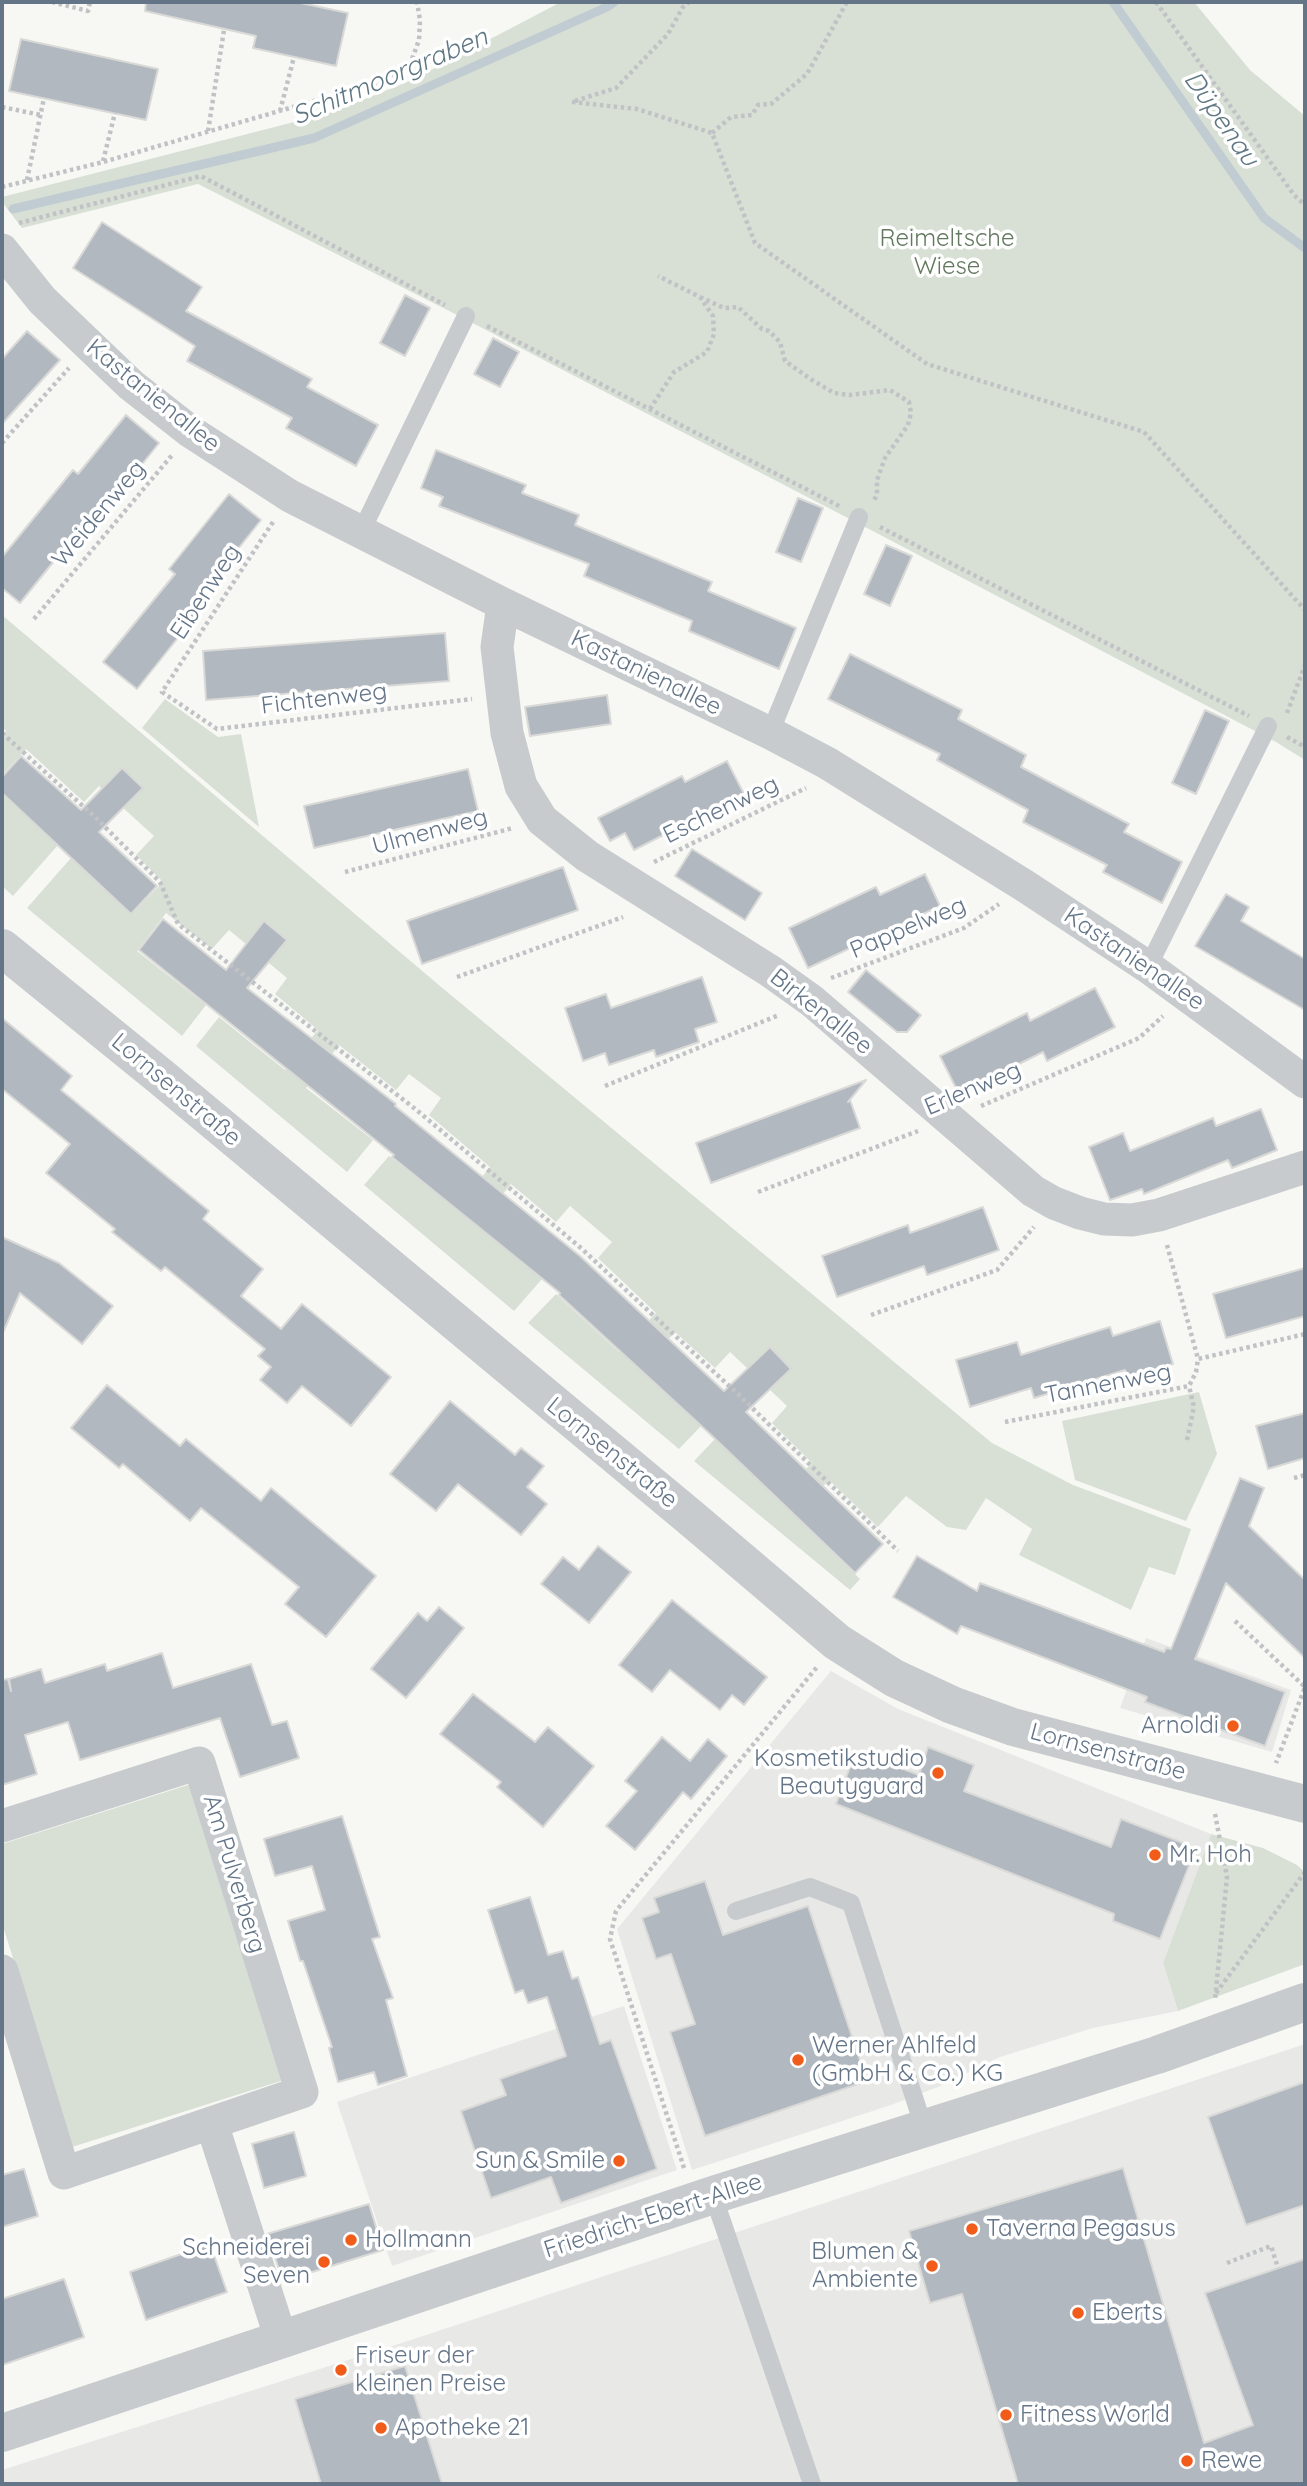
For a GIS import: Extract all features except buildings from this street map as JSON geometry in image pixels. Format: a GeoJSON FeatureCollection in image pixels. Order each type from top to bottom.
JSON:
{"type":"FeatureCollection","features":[{"type":"Feature","properties":{"kind":"street","name":"Kastanienallee"},"geometry":{"type":"LineString","coordinates":[[10,237],[42,300],[131,385],[191,432],[290,496],[827,763],[1025,886],[1148,967],[1305,1083]]}},
{"type":"Feature","properties":{"kind":"street","name":"Birkenallee"},"geometry":{"type":"LineString","coordinates":[[503,604],[498,647],[501,696],[514,766],[521,786],[542,820],[587,856],[805,996],[1034,1191],[1054,1203],[1104,1219],[1132,1220],[1159,1215],[1305,1167]]}},
{"type":"Feature","properties":{"kind":"street","name":"Lornsenstraße"},"geometry":{"type":"LineString","coordinates":[[2,948],[161,1077],[837,1642],[894,1678],[964,1710],[1013,1727],[1305,1804]]}},
{"type":"Feature","properties":{"kind":"street","name":"Am Pulverberg"},"geometry":{"type":"LineString","coordinates":[[2,1826],[199,1763],[302,2092],[64,2173],[2,1971]]}},
{"type":"Feature","properties":{"kind":"street","name":"Friedrich-Ebert-Allee"},"geometry":{"type":"LineString","coordinates":[[2,2433],[281,2339],[700,2187],[924,2128],[1157,2055],[1305,2002]]}},
{"type":"Feature","properties":{"kind":"street"},"geometry":{"type":"LineString","coordinates":[[212,2124],[281,2339]]}},
{"type":"Feature","properties":{"kind":"lane"},"geometry":{"type":"LineString","coordinates":[[361,532],[466,316]]}},
{"type":"Feature","properties":{"kind":"lane"},"geometry":{"type":"LineString","coordinates":[[770,733],[861,518]]}},
{"type":"Feature","properties":{"kind":"lane"},"geometry":{"type":"LineString","coordinates":[[1148,967],[1274,729]]}},
{"type":"Feature","properties":{"kind":"lane"},"geometry":{"type":"LineString","coordinates":[[736,1911],[810,1888],[851,1902],[924,2128]]}},
{"type":"Feature","properties":{"kind":"lane"},"geometry":{"type":"LineString","coordinates":[[700,2187],[812,2484]]}},
{"type":"Feature","properties":{"kind":"path"},"geometry":{"type":"LineString","coordinates":[[52,2],[88,11],[90,2]]}},
{"type":"Feature","properties":{"kind":"path"},"geometry":{"type":"LineString","coordinates":[[2,187],[103,162],[390,79],[404,72],[419,40],[417,2]]}},
{"type":"Feature","properties":{"kind":"path"},"geometry":{"type":"LineString","coordinates":[[689,2],[683,7],[668,34],[616,88],[572,102],[637,109],[712,133]]}},
{"type":"Feature","properties":{"kind":"path"},"geometry":{"type":"LineString","coordinates":[[712,133],[731,117],[752,115],[758,105],[771,104],[807,74],[847,2]]}},
{"type":"Feature","properties":{"kind":"path"},"geometry":{"type":"LineString","coordinates":[[1156,2],[1294,195],[1305,205]]}},
{"type":"Feature","properties":{"kind":"path"},"geometry":{"type":"LineString","coordinates":[[208,131],[224,30]]}},
{"type":"Feature","properties":{"kind":"path"},"geometry":{"type":"LineString","coordinates":[[280,112],[294,57]]}},
{"type":"Feature","properties":{"kind":"path"},"geometry":{"type":"LineString","coordinates":[[27,180],[44,98]]}},
{"type":"Feature","properties":{"kind":"path"},"geometry":{"type":"LineString","coordinates":[[2,107],[41,115]]}},
{"type":"Feature","properties":{"kind":"path"},"geometry":{"type":"LineString","coordinates":[[103,162],[114,113]]}},
{"type":"Feature","properties":{"kind":"path"},"geometry":{"type":"LineString","coordinates":[[712,133],[755,243],[927,364],[1144,432],[1305,610]]}},
{"type":"Feature","properties":{"kind":"path"},"geometry":{"type":"LineString","coordinates":[[10,237],[201,176],[466,316],[1305,747]]}},
{"type":"Feature","properties":{"kind":"path"},"geometry":{"type":"LineString","coordinates":[[658,276],[724,308],[738,307],[780,342],[785,360],[834,393],[850,395],[890,390],[909,402],[911,414],[908,425],[885,458],[877,480],[877,495],[861,518]]}},
{"type":"Feature","properties":{"kind":"path"},"geometry":{"type":"LineString","coordinates":[[650,409],[674,372],[707,352],[714,334],[713,316],[700,297]]}},
{"type":"Feature","properties":{"kind":"path"},"geometry":{"type":"LineString","coordinates":[[2,443],[89,346]]}},
{"type":"Feature","properties":{"kind":"path","name":"Weidenweg"},"geometry":{"type":"LineString","coordinates":[[34,619],[191,432]]}},
{"type":"Feature","properties":{"kind":"path","name":"Eibenweg"},"geometry":{"type":"LineString","coordinates":[[162,692],[279,512]]}},
{"type":"Feature","properties":{"kind":"path"},"geometry":{"type":"LineString","coordinates":[[1274,729],[1305,665]]}},
{"type":"Feature","properties":{"kind":"path","name":"Fichtenweg"},"geometry":{"type":"LineString","coordinates":[[162,692],[217,729],[501,696]]}},
{"type":"Feature","properties":{"kind":"path"},"geometry":{"type":"LineString","coordinates":[[2,733],[160,882],[178,924],[414,1108],[582,1249],[741,1397],[898,1551]]}},
{"type":"Feature","properties":{"kind":"path","name":"Eschenweg"},"geometry":{"type":"LineString","coordinates":[[622,877],[811,785],[827,763]]}},
{"type":"Feature","properties":{"kind":"path","name":"Ulmenweg"},"geometry":{"type":"LineString","coordinates":[[345,872],[524,826]]}},
{"type":"Feature","properties":{"kind":"path","name":"Pappelweg"},"geometry":{"type":"LineString","coordinates":[[605,1086],[964,928],[1025,886]]}},
{"type":"Feature","properties":{"kind":"path"},"geometry":{"type":"LineString","coordinates":[[457,977],[628,915]]}},
{"type":"Feature","properties":{"kind":"path","name":"Erlenweg"},"geometry":{"type":"LineString","coordinates":[[758,1192],[951,1118],[1139,1038],[1188,995]]}},
{"type":"Feature","properties":{"kind":"path"},"geometry":{"type":"LineString","coordinates":[[871,1315],[997,1270],[1041,1218]]}},
{"type":"Feature","properties":{"kind":"path","name":"Tannenweg"},"geometry":{"type":"LineString","coordinates":[[1005,1422],[1189,1386],[1196,1372],[1198,1359],[1167,1244]]}},
{"type":"Feature","properties":{"kind":"path","name":"Tannenweg"},"geometry":{"type":"LineString","coordinates":[[1198,1359],[1305,1334]]}},
{"type":"Feature","properties":{"kind":"path"},"geometry":{"type":"LineString","coordinates":[[1187,1440],[1194,1408],[1189,1386]]}},
{"type":"Feature","properties":{"kind":"path"},"geometry":{"type":"LineString","coordinates":[[1294,1478],[1305,1475]]}},
{"type":"Feature","properties":{"kind":"path"},"geometry":{"type":"LineString","coordinates":[[1235,1621],[1305,1687],[1275,1766]]}},
{"type":"Feature","properties":{"kind":"path"},"geometry":{"type":"LineString","coordinates":[[700,2187],[610,1939],[616,1911],[825,1657]]}},
{"type":"Feature","properties":{"kind":"path"},"geometry":{"type":"LineString","coordinates":[[1213,1807],[1227,1877],[1214,2008]]}},
{"type":"Feature","properties":{"kind":"path"},"geometry":{"type":"LineString","coordinates":[[1216,1994],[1305,1872]]}},
{"type":"Feature","properties":{"kind":"path"},"geometry":{"type":"LineString","coordinates":[[1227,2263],[1271,2246],[1278,2268]]}},
{"type":"Feature","properties":{"kind":"shaded area"},"geometry":{"type":"Polygon","coordinates":[[[1146,1638],[1291,1690],[1272,1752],[1120,1708],[1146,1638]]]}},
{"type":"Feature","properties":{"kind":"shaded area"},"geometry":{"type":"Polygon","coordinates":[[[831,1671],[898,1709],[1211,1834],[1163,1963],[1178,2011],[1093,2028],[1000,2057],[938,2087],[891,2105],[692,2170],[617,1929],[831,1671]]]}},
{"type":"Feature","properties":{"kind":"shaded area"},"geometry":{"type":"Polygon","coordinates":[[[624,2006],[677,2170],[392,2266],[337,2102],[624,2006]]]}},
{"type":"Feature","properties":{"kind":"shaded area"},"geometry":{"type":"Polygon","coordinates":[[[1305,2044],[1305,2484],[2,2484],[2,2470],[414,2339],[1305,2044]]]}},
{"type":"Feature","properties":{"kind":"green space","name":"Reimeltsche Wiese"},"geometry":{"type":"Polygon","coordinates":[[[561,2],[1194,2],[1250,70],[1305,116],[1305,760],[1276,742],[865,527],[198,184],[22,228],[2,202],[2,197],[333,112],[412,80],[561,2]]]}},
{"type":"Feature","properties":{"kind":"green space"},"geometry":{"type":"Polygon","coordinates":[[[2,615],[440,986],[992,1443],[1073,1485],[1191,1529],[1175,1575],[1149,1567],[1131,1610],[1019,1555],[1032,1529],[986,1498],[966,1530],[947,1527],[906,1496],[878,1527],[829,1480],[795,1516],[860,1579],[850,1590],[694,1461],[715,1439],[777,1499],[812,1463],[772,1423],[787,1406],[730,1352],[715,1368],[675,1332],[640,1370],[701,1426],[679,1449],[528,1323],[556,1294],[619,1352],[656,1313],[598,1258],[612,1242],[570,1206],[556,1222],[511,1184],[477,1226],[542,1279],[514,1311],[364,1185],[389,1156],[456,1209],[490,1167],[429,1115],[441,1098],[409,1074],[396,1090],[339,1045],[306,1088],[373,1140],[347,1172],[196,1046],[219,1017],[285,1070],[318,1030],[275,994],[287,978],[229,930],[212,949],[166,913],[137,951],[206,1005],[182,1036],[27,908],[71,858],[131,915],[163,882],[136,855],[154,836],[99,786],[84,802],[26,749],[2,775],[2,735],[6,731],[2,727],[2,615]]]}},
{"type":"Feature","properties":{"kind":"green space"},"geometry":{"type":"Polygon","coordinates":[[[165,699],[218,737],[241,734],[259,827],[142,728],[165,699]]]}},
{"type":"Feature","properties":{"kind":"green space"},"geometry":{"type":"Polygon","coordinates":[[[2,794],[58,845],[13,896],[2,886],[2,794]]]}},
{"type":"Feature","properties":{"kind":"green space"},"geometry":{"type":"Polygon","coordinates":[[[1199,1392],[1217,1454],[1186,1521],[1075,1480],[1062,1421],[1199,1392]]]}},
{"type":"Feature","properties":{"kind":"green space"},"geometry":{"type":"Polygon","coordinates":[[[191,1784],[284,2080],[72,2147],[2,1923],[2,1844],[191,1784]]]}},
{"type":"Feature","properties":{"kind":"green space"},"geometry":{"type":"Polygon","coordinates":[[[1211,1834],[1263,1848],[1297,1865],[1305,1872],[1305,1964],[1178,2011],[1163,1963],[1211,1834]]]}},
{"type":"Feature","properties":{"kind":"waterway","name":"Schitmoorgraben"},"geometry":{"type":"LineString","coordinates":[[13,209],[314,138],[614,2]]}},
{"type":"Feature","properties":{"kind":"waterway","name":"Düpenau"},"geometry":{"type":"LineString","coordinates":[[1113,2],[1264,218],[1305,248]]}},
{"type":"Feature","properties":{"kind":"place","name":"Arnoldi"},"geometry":{"type":"Point","coordinates":[1233,1726]}},
{"type":"Feature","properties":{"kind":"place","name":"Kosmetikstudio Beautyguard"},"geometry":{"type":"Point","coordinates":[938,1773]}},
{"type":"Feature","properties":{"kind":"place","name":"Mr. Hoh"},"geometry":{"type":"Point","coordinates":[1155,1855]}},
{"type":"Feature","properties":{"kind":"place","name":"Werner Ahlfeld (GmbH & Co.) KG"},"geometry":{"type":"Point","coordinates":[798,2060]}},
{"type":"Feature","properties":{"kind":"place","name":"Sun & Smile"},"geometry":{"type":"Point","coordinates":[619,2161]}},
{"type":"Feature","properties":{"kind":"place","name":"Taverna Pegasus"},"geometry":{"type":"Point","coordinates":[972,2229]}},
{"type":"Feature","properties":{"kind":"place","name":"Hollmann"},"geometry":{"type":"Point","coordinates":[351,2240]}},
{"type":"Feature","properties":{"kind":"place","name":"Schneiderei Seven"},"geometry":{"type":"Point","coordinates":[324,2262]}},
{"type":"Feature","properties":{"kind":"place","name":"Blumen & Ambiente"},"geometry":{"type":"Point","coordinates":[932,2266]}},
{"type":"Feature","properties":{"kind":"place","name":"Eberts"},"geometry":{"type":"Point","coordinates":[1078,2313]}},
{"type":"Feature","properties":{"kind":"place","name":"Friseur der kleinen Preise"},"geometry":{"type":"Point","coordinates":[341,2370]}},
{"type":"Feature","properties":{"kind":"place","name":"Fitness World"},"geometry":{"type":"Point","coordinates":[1006,2415]}},
{"type":"Feature","properties":{"kind":"place","name":"Apotheke 21"},"geometry":{"type":"Point","coordinates":[381,2428]}},
{"type":"Feature","properties":{"kind":"place","name":"Rewe"},"geometry":{"type":"Point","coordinates":[1187,2461]}}]}
